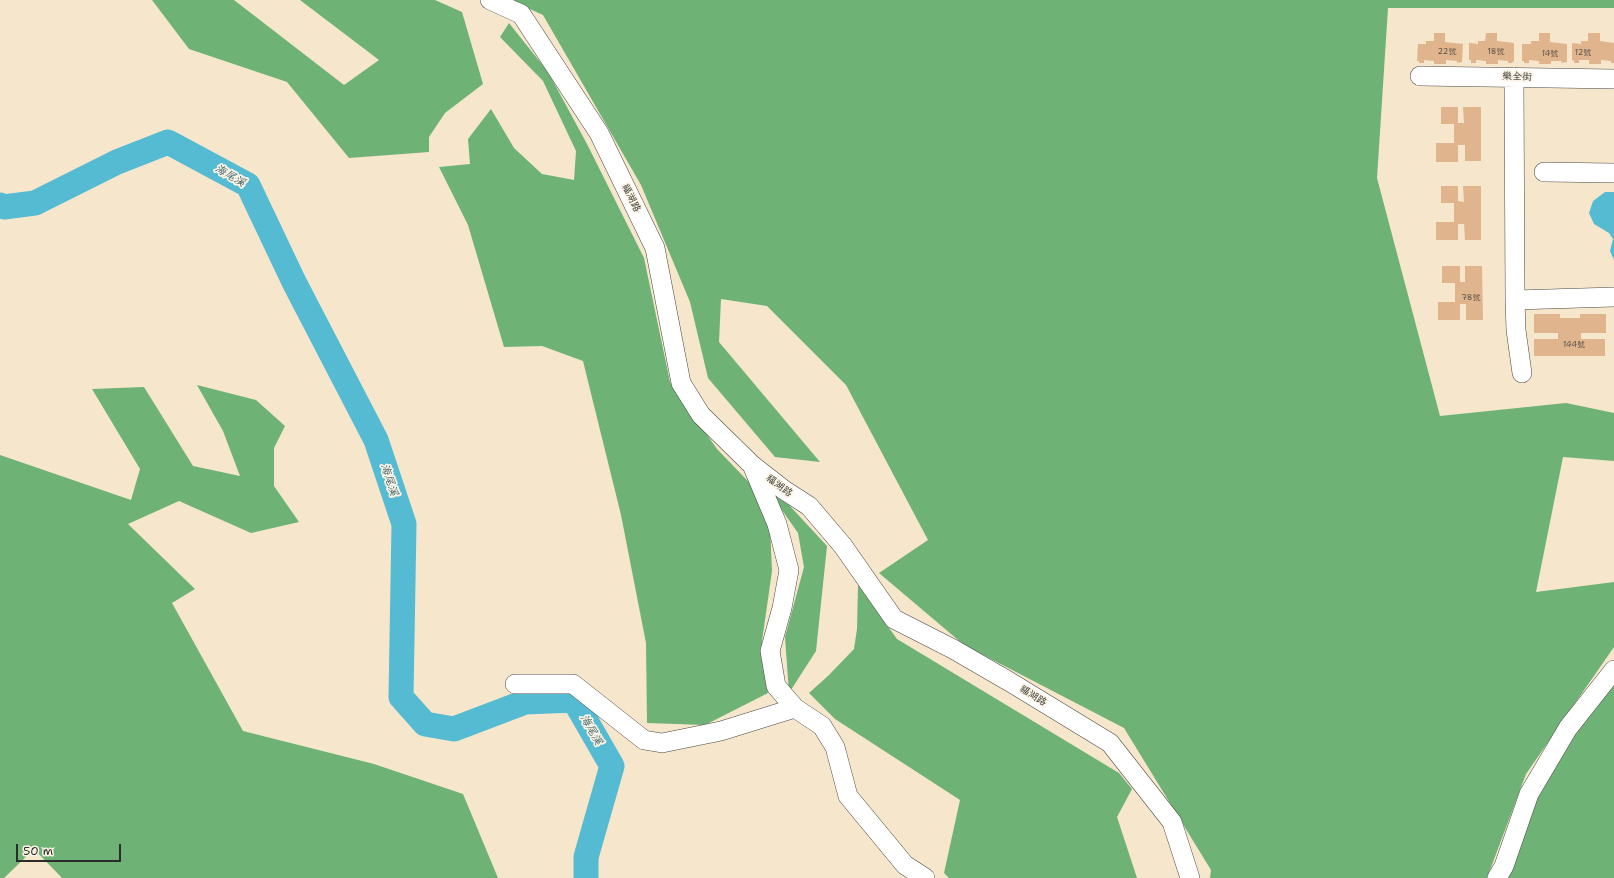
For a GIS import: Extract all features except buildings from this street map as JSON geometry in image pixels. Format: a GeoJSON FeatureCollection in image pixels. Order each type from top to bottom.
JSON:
{"type":"FeatureCollection","features":[{"type":"Feature","properties":{"kind":"street","name":"福湖路"},"geometry":{"type":"LineString","coordinates":[[490,0],[521,14],[599,133],[655,248],[681,383],[701,414],[752,466],[784,490],[809,506],[843,546],[894,619],[953,649],[1110,743],[1172,822],[1190,878]]}},
{"type":"Feature","properties":{"kind":"street","name":"樂全街"},"geometry":{"type":"LineString","coordinates":[[1420,76],[1614,79]]}},
{"type":"Feature","properties":{"kind":"street"},"geometry":{"type":"LineString","coordinates":[[1514,77],[1515,300],[1516,330],[1522,373]]}},
{"type":"Feature","properties":{"kind":"street"},"geometry":{"type":"LineString","coordinates":[[1544,172],[1614,174]]}},
{"type":"Feature","properties":{"kind":"street"},"geometry":{"type":"LineString","coordinates":[[1515,300],[1614,297]]}},
{"type":"Feature","properties":{"kind":"street"},"geometry":{"type":"LineString","coordinates":[[752,466],[777,524],[789,570],[782,608],[770,652],[776,686],[795,708],[822,726],[835,747],[848,796],[905,865],[925,878]]}},
{"type":"Feature","properties":{"kind":"street"},"geometry":{"type":"LineString","coordinates":[[1497,878],[1504,866],[1528,794],[1568,728],[1614,670]]}},
{"type":"Feature","properties":{"kind":"street"},"geometry":{"type":"LineString","coordinates":[[515,684],[573,684],[644,740],[662,743],[721,731],[795,708]]}},
{"type":"Feature","properties":{"kind":"green space"},"geometry":{"type":"Polygon","coordinates":[[[152,0],[234,0],[344,85],[379,60],[300,0],[435,0],[462,12],[483,84],[445,113],[429,137],[429,152],[349,158],[287,82],[189,49],[152,0]]]}},
{"type":"Feature","properties":{"kind":"green space"},"geometry":{"type":"Polygon","coordinates":[[[510,0],[1614,0],[1614,8],[1388,8],[1377,178],[1440,416],[1566,403],[1614,413],[1614,461],[1563,457],[1536,592],[1614,582],[1614,647],[1526,774],[1487,878],[1210,878],[1211,870],[1124,728],[964,645],[879,573],[928,540],[846,385],[767,306],[721,299],[719,342],[820,462],[775,457],[708,378],[690,302],[641,185],[543,15],[510,0]]]}},
{"type":"Feature","properties":{"kind":"green space"},"geometry":{"type":"Polygon","coordinates":[[[509,23],[548,72],[587,144],[644,258],[670,382],[717,449],[769,503],[772,571],[762,641],[768,693],[705,725],[647,723],[646,643],[621,515],[583,361],[542,346],[504,347],[468,225],[439,167],[470,164],[468,139],[491,109],[514,148],[542,174],[574,180],[576,151],[543,81],[500,37],[509,23]]]}},
{"type":"Feature","properties":{"kind":"green space"},"geometry":{"type":"Polygon","coordinates":[[[197,385],[256,400],[285,426],[274,448],[274,486],[299,522],[251,533],[179,501],[128,524],[195,589],[172,603],[243,731],[374,764],[463,794],[498,878],[62,878],[34,849],[4,878],[0,878],[0,455],[131,500],[140,469],[92,389],[144,387],[193,466],[240,476],[223,431],[197,385]]]}},
{"type":"Feature","properties":{"kind":"green space"},"geometry":{"type":"Polygon","coordinates":[[[770,493],[789,505],[827,546],[816,651],[789,693],[785,637],[804,567],[798,533],[770,493]]]}},
{"type":"Feature","properties":{"kind":"green space"},"geometry":{"type":"Polygon","coordinates":[[[858,585],[897,639],[1119,773],[1132,789],[1117,817],[1137,878],[949,878],[944,873],[960,800],[835,719],[809,693],[854,649],[857,629],[858,585]]]}},
{"type":"Feature","properties":{"kind":"green space"},"geometry":{"type":"Polygon","coordinates":[[[1614,683],[1614,878],[1506,878],[1531,803],[1581,715],[1614,683]]]}},
{"type":"Feature","properties":{"kind":"water"},"geometry":{"type":"Polygon","coordinates":[[[1605,192],[1614,192],[1614,260],[1610,251],[1613,239],[1609,233],[1594,224],[1589,213],[1593,201],[1605,192]]]}},
{"type":"Feature","properties":{"kind":"waterway","name":"海尾溪"},"geometry":{"type":"LineString","coordinates":[[0,205],[4,207],[35,203],[117,162],[168,142],[248,185],[294,282],[376,440],[404,524],[401,697],[425,724],[454,729],[525,702],[574,700],[612,766],[586,857],[586,878]]}}]}
